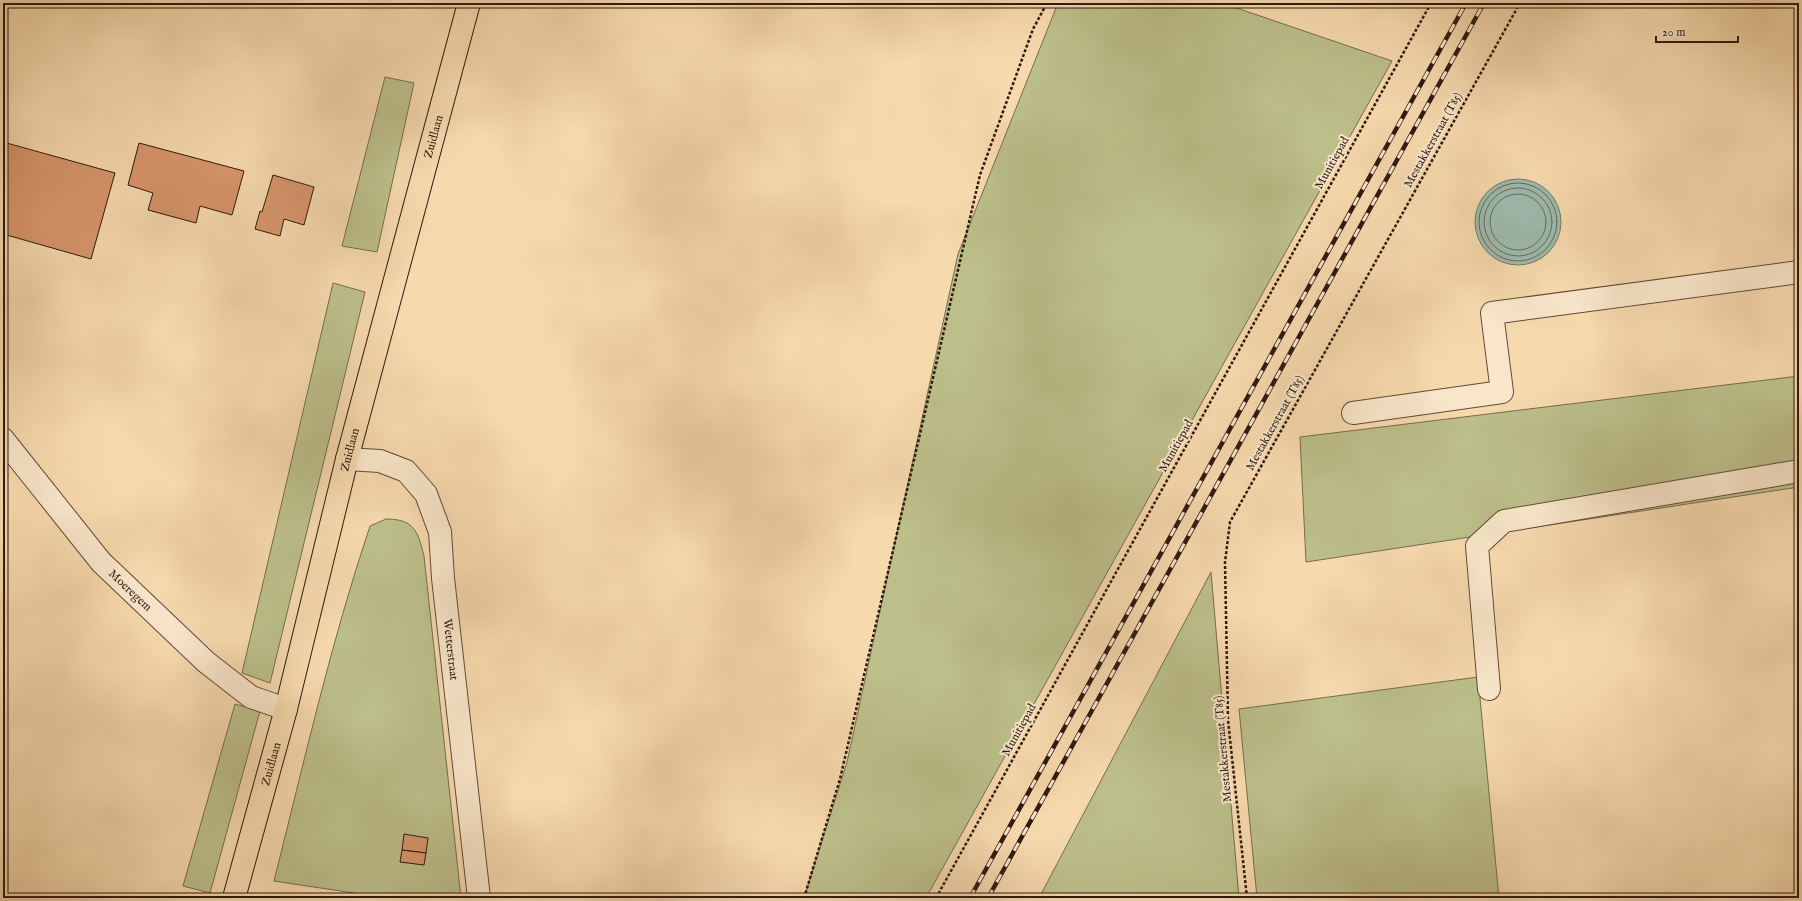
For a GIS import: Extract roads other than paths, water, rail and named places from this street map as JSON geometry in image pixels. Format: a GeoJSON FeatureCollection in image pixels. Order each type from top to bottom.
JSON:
{"type":"FeatureCollection","features":[{"type":"Feature","properties":{"kind":"main road","name":"Zuidlaan"},"geometry":{"type":"LineString","coordinates":[[234,898],[286,709],[347,459],[469,3]]}},
{"type":"Feature","properties":{"kind":"street"},"geometry":{"type":"LineString","coordinates":[[1353,413],[1502,392],[1492,313],[1799,272]]}},
{"type":"Feature","properties":{"kind":"street","name":"Moeregem"},"geometry":{"type":"LineString","coordinates":[[3,439],[102,562],[194,652],[251,697],[286,709]]}},
{"type":"Feature","properties":{"kind":"street","name":"Wetterstraat"},"geometry":{"type":"LineString","coordinates":[[347,459],[380,461],[406,470],[426,494],[440,532],[443,578],[479,898]]}},
{"type":"Feature","properties":{"kind":"street"},"geometry":{"type":"LineString","coordinates":[[1489,689],[1477,546],[1504,520],[1799,471]]}},
{"type":"Feature","properties":{"kind":"water"},"geometry":{"type":"Polygon","coordinates":[[[1518,179],[1534,183],[1548,192],[1557,206],[1561,222],[1557,238],[1548,252],[1534,261],[1518,265],[1502,261],[1488,252],[1479,238],[1475,222],[1479,206],[1488,192],[1502,183],[1518,179]]]}},
{"type":"Feature","properties":{"kind":"railway"},"geometry":{"type":"LineString","coordinates":[[970,898],[1466,3]]}},
{"type":"Feature","properties":{"kind":"railway"},"geometry":{"type":"LineString","coordinates":[[988,898],[1484,3]]}}]}
